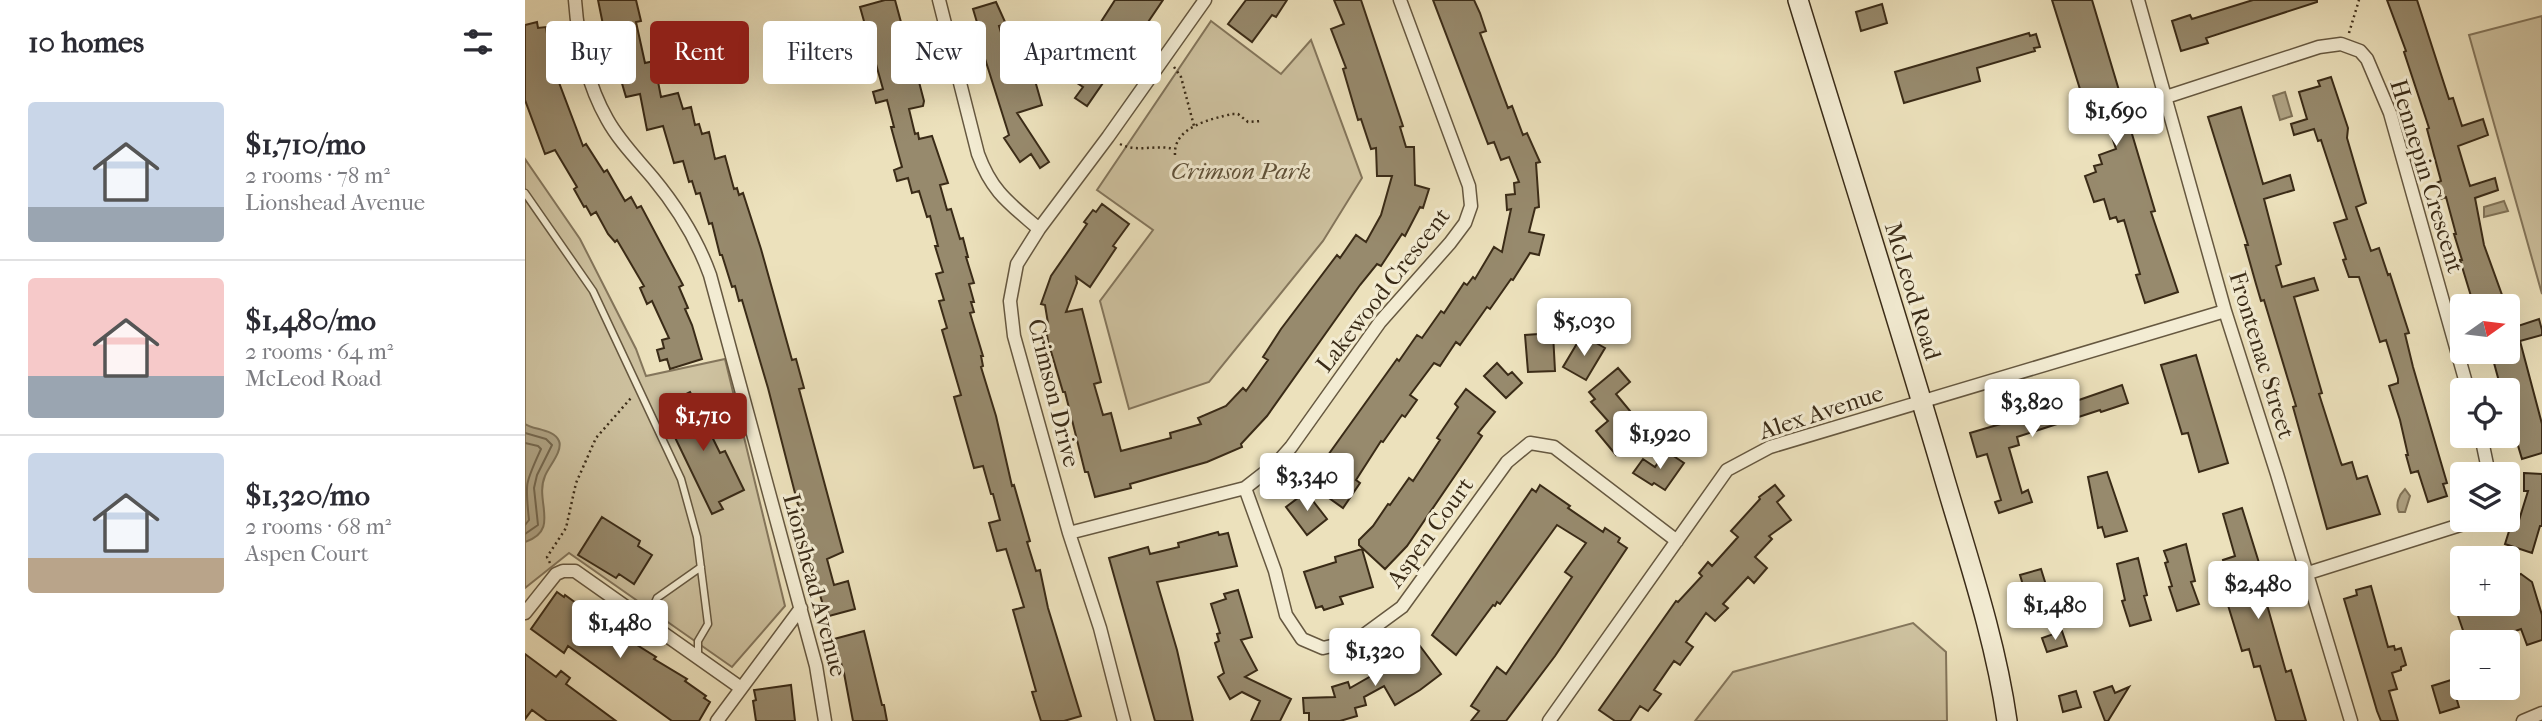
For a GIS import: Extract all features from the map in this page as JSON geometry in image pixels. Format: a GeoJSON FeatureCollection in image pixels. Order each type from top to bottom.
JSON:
{"type":"FeatureCollection","features":[{"type":"Feature","properties":{"kind":"main road","name":"McLeod Road"},"geometry":{"type":"LineString","coordinates":[[1798,0],[1985,617],[2003,691],[2007,721]]}},
{"type":"Feature","properties":{"kind":"street","name":"Lionshead Avenue"},"geometry":{"type":"LineString","coordinates":[[575,0],[581,48],[597,99],[617,134],[680,215],[704,260],[715,290],[820,681],[825,721]]}},
{"type":"Feature","properties":{"kind":"street"},"geometry":{"type":"LineString","coordinates":[[939,0],[978,154],[986,175],[998,193],[1039,229]]}},
{"type":"Feature","properties":{"kind":"street","name":"Crimson Drive"},"geometry":{"type":"LineString","coordinates":[[1124,721],[1100,628],[1069,533],[1014,336],[1010,301],[1017,264],[1039,229],[1205,0]]}},
{"type":"Feature","properties":{"kind":"street","name":"Lakewood Crescent"},"geometry":{"type":"LineString","coordinates":[[1069,533],[1245,488],[1277,463],[1380,322],[1465,223],[1471,206],[1469,187],[1400,0]]}},
{"type":"Feature","properties":{"kind":"street","name":"Frontenac Street"},"geometry":{"type":"LineString","coordinates":[[2138,0],[2225,311],[2351,721]]}},
{"type":"Feature","properties":{"kind":"street"},"geometry":{"type":"LineString","coordinates":[[2166,97],[2319,47],[2341,44],[2346,46]]}},
{"type":"Feature","properties":{"kind":"street","name":"Hennepin Crescent"},"geometry":{"type":"LineString","coordinates":[[2346,46],[2360,51],[2367,59],[2390,113],[2465,378]]}},
{"type":"Feature","properties":{"kind":"street","name":"Alex Avenue"},"geometry":{"type":"LineString","coordinates":[[1549,721],[1727,470],[1770,447],[2225,311]]}},
{"type":"Feature","properties":{"kind":"street","name":"Aspen Court"},"geometry":{"type":"LineString","coordinates":[[1245,488],[1275,571],[1286,615],[1302,639],[1323,648],[1357,640],[1402,607],[1507,463],[1530,443],[1553,447],[1677,541]]}},
{"type":"Feature","properties":{"kind":"street"},"geometry":{"type":"LineString","coordinates":[[2305,575],[2450,528]]}},
{"type":"Feature","properties":{"kind":"street"},"geometry":{"type":"LineString","coordinates":[[525,613],[556,573],[570,570],[582,574],[741,688]]}},
{"type":"Feature","properties":{"kind":"street"},"geometry":{"type":"LineString","coordinates":[[717,721],[801,608]]}},
{"type":"Feature","properties":{"kind":"street"},"geometry":{"type":"LineString","coordinates":[[2523,721],[2542,713]]}},
{"type":"Feature","properties":{"kind":"lane"},"geometry":{"type":"LineString","coordinates":[[525,193],[593,291],[681,479],[694,520],[708,624],[698,641],[698,655]]}},
{"type":"Feature","properties":{"kind":"lane"},"geometry":{"type":"LineString","coordinates":[[647,620],[657,598],[701,567]]}},
{"type":"Feature","properties":{"kind":"path"},"geometry":{"type":"LineString","coordinates":[[2346,46],[2359,0]]}},
{"type":"Feature","properties":{"kind":"path"},"geometry":{"type":"LineString","coordinates":[[1165,56],[1181,77],[1194,126]]}},
{"type":"Feature","properties":{"kind":"path"},"geometry":{"type":"LineString","coordinates":[[1175,155],[1174,149],[1186,131],[1194,126],[1232,114],[1238,114],[1248,122],[1262,121]]}},
{"type":"Feature","properties":{"kind":"path"},"geometry":{"type":"LineString","coordinates":[[1108,137],[1131,149],[1164,146],[1174,149]]}},
{"type":"Feature","properties":{"kind":"path"},"geometry":{"type":"LineString","coordinates":[[556,573],[547,557],[566,528],[576,483],[596,438],[640,388]]}},
{"type":"Feature","properties":{"kind":"green space"},"geometry":{"type":"Polygon","coordinates":[[[2542,16],[2542,294],[2469,35],[2542,16]]]}},
{"type":"Feature","properties":{"kind":"green space","name":"Crimson Park"},"geometry":{"type":"Polygon","coordinates":[[[1211,21],[1281,74],[1311,40],[1362,178],[1323,241],[1209,382],[1129,409],[1100,301],[1153,230],[1097,190],[1211,21]]]}},
{"type":"Feature","properties":{"kind":"green space"},"geometry":{"type":"Polygon","coordinates":[[[525,159],[580,239],[636,349],[646,376],[725,359],[785,606],[732,667],[569,553],[525,588],[525,159]]]}},
{"type":"Feature","properties":{"kind":"green space"},"geometry":{"type":"Polygon","coordinates":[[[1913,623],[1946,652],[1947,721],[1695,721],[1733,672],[1913,623]]]}},
{"type":"Feature","properties":{"kind":"water"},"geometry":{"type":"Polygon","coordinates":[[[2285,92],[2292,116],[2280,120],[2273,96],[2285,92]]]}},
{"type":"Feature","properties":{"kind":"water"},"geometry":{"type":"Polygon","coordinates":[[[2504,201],[2508,211],[2484,217],[2484,207],[2504,201]]]}},
{"type":"Feature","properties":{"kind":"water"},"geometry":{"type":"Polygon","coordinates":[[[525,424],[553,434],[560,445],[542,486],[542,530],[536,537],[525,542],[525,424]]]}},
{"type":"Feature","properties":{"kind":"water"},"geometry":{"type":"Polygon","coordinates":[[[2405,489],[2410,496],[2405,512],[2399,512],[2398,500],[2405,489]]]}},
{"type":"Feature","properties":{"kind":"building"},"geometry":{"type":"Polygon","coordinates":[[[598,0],[636,0],[641,21],[602,21],[598,0]]]}},
{"type":"Feature","properties":{"kind":"building"},"geometry":{"type":"Polygon","coordinates":[[[895,0],[901,21],[891,21],[891,84],[920,84],[923,106],[909,109],[915,134],[918,133],[919,139],[932,136],[948,183],[940,185],[947,210],[951,209],[960,239],[963,238],[974,283],[969,284],[974,302],[971,302],[974,312],[970,313],[983,356],[981,367],[996,416],[1012,486],[1014,485],[1030,541],[1027,542],[1036,571],[1040,570],[1048,608],[1081,716],[1064,721],[1041,721],[1032,692],[1036,691],[1013,610],[1024,607],[1006,549],[997,551],[989,523],[1000,520],[993,494],[983,466],[974,468],[954,397],[961,395],[942,330],[947,328],[939,301],[944,300],[936,274],[943,272],[935,246],[938,246],[930,216],[927,217],[919,191],[912,193],[908,178],[897,181],[894,170],[902,167],[887,100],[876,103],[873,92],[883,89],[877,68],[877,21],[864,21],[860,7],[895,0]]]}},
{"type":"Feature","properties":{"kind":"building"},"geometry":{"type":"Polygon","coordinates":[[[1115,0],[1163,0],[1149,21],[1102,21],[1115,0]]]}},
{"type":"Feature","properties":{"kind":"building"},"geometry":{"type":"Polygon","coordinates":[[[1246,0],[1287,0],[1276,17],[1272,15],[1252,42],[1228,24],[1246,0]]]}},
{"type":"Feature","properties":{"kind":"building"},"geometry":{"type":"Polygon","coordinates":[[[1334,0],[1361,0],[1403,126],[1400,127],[1406,147],[1414,147],[1415,185],[1429,189],[1423,208],[1420,207],[1405,236],[1402,234],[1381,266],[1377,264],[1360,285],[1267,416],[1241,444],[1242,447],[1207,462],[1130,484],[1131,488],[1095,497],[1088,472],[1085,472],[1065,392],[1048,341],[1045,305],[1041,304],[1051,276],[1087,224],[1084,222],[1093,210],[1096,212],[1102,204],[1129,224],[1090,287],[1076,277],[1077,283],[1066,312],[1082,309],[1101,382],[1094,384],[1103,415],[1111,413],[1121,451],[1171,438],[1170,433],[1201,424],[1198,418],[1226,406],[1243,388],[1246,391],[1268,360],[1263,357],[1281,329],[1337,255],[1340,258],[1356,235],[1366,242],[1381,215],[1392,176],[1377,176],[1376,148],[1371,149],[1361,119],[1358,120],[1343,69],[1346,68],[1331,29],[1344,24],[1334,0]]]}},
{"type":"Feature","properties":{"kind":"building"},"geometry":{"type":"Polygon","coordinates":[[[1433,0],[1474,0],[1486,31],[1480,33],[1508,108],[1512,106],[1523,135],[1527,133],[1540,162],[1536,163],[1539,207],[1535,208],[1529,232],[1544,235],[1539,255],[1530,253],[1513,280],[1511,279],[1490,309],[1487,307],[1460,345],[1456,342],[1440,366],[1434,363],[1410,395],[1417,400],[1405,417],[1402,415],[1383,442],[1381,441],[1356,480],[1360,483],[1343,508],[1308,483],[1417,335],[1422,338],[1441,311],[1444,313],[1464,283],[1467,285],[1473,277],[1475,279],[1494,247],[1502,252],[1511,209],[1507,210],[1506,195],[1515,194],[1514,183],[1519,182],[1509,157],[1501,160],[1494,142],[1488,144],[1433,0]]]}},
{"type":"Feature","properties":{"kind":"building"},"geometry":{"type":"Polygon","coordinates":[[[2052,0],[2092,0],[2155,211],[2151,212],[2178,292],[2145,303],[2136,275],[2140,274],[2124,220],[2118,222],[2116,217],[2110,219],[2104,199],[2094,202],[2085,176],[2096,172],[2094,166],[2102,164],[2099,155],[2116,149],[2100,101],[2085,105],[2052,0]]]}},
{"type":"Feature","properties":{"kind":"building"},"geometry":{"type":"Polygon","coordinates":[[[2253,0],[2317,2],[2206,38],[2208,43],[2181,51],[2172,21],[2190,15],[2192,19],[2253,0]]]}},
{"type":"Feature","properties":{"kind":"building"},"geometry":{"type":"Polygon","coordinates":[[[2387,0],[2417,0],[2449,99],[2453,98],[2462,126],[2483,119],[2488,135],[2458,146],[2470,186],[2495,178],[2498,190],[2475,198],[2484,245],[2502,294],[2470,294],[2446,197],[2441,199],[2436,183],[2441,181],[2427,129],[2429,128],[2404,52],[2406,51],[2387,0]]]}},
{"type":"Feature","properties":{"kind":"building"},"geometry":{"type":"Polygon","coordinates":[[[996,2],[1005,21],[1000,21],[999,26],[1000,84],[1036,84],[1042,105],[1017,113],[1049,162],[1040,168],[1031,154],[1020,162],[1004,138],[1009,135],[986,62],[986,21],[977,21],[973,9],[996,2]]]}},
{"type":"Feature","properties":{"kind":"building"},"geometry":{"type":"Polygon","coordinates":[[[1882,4],[1887,23],[1861,31],[1856,12],[1882,4]]]}},
{"type":"Feature","properties":{"kind":"building"},"geometry":{"type":"Polygon","coordinates":[[[537,22],[538,28],[546,27],[546,84],[560,84],[583,146],[586,144],[604,172],[607,170],[625,201],[631,197],[637,208],[641,206],[683,285],[679,287],[688,308],[685,309],[702,359],[670,369],[667,359],[660,361],[657,350],[664,348],[662,340],[669,338],[652,301],[647,304],[640,288],[644,286],[617,240],[615,242],[608,234],[596,212],[591,215],[586,206],[584,207],[574,189],[577,187],[555,150],[545,154],[525,100],[525,25],[537,22]]]}},
{"type":"Feature","properties":{"kind":"building"},"geometry":{"type":"Polygon","coordinates":[[[636,22],[645,63],[650,62],[650,84],[658,84],[661,97],[678,93],[683,109],[691,107],[695,125],[699,124],[702,134],[709,132],[715,159],[725,156],[734,189],[737,188],[739,195],[743,193],[792,360],[796,359],[804,388],[799,389],[843,552],[827,559],[834,585],[848,581],[855,609],[829,616],[826,604],[823,605],[801,532],[805,532],[768,388],[742,300],[739,301],[735,286],[732,287],[700,193],[696,194],[692,181],[689,182],[683,161],[674,163],[663,126],[647,130],[640,94],[626,97],[622,84],[636,84],[636,22]]]}},
{"type":"Feature","properties":{"kind":"building"},"geometry":{"type":"Polygon","coordinates":[[[2029,33],[2030,36],[2036,34],[2040,47],[2034,48],[2035,51],[1977,68],[1980,81],[1904,103],[1895,72],[2029,33]]]}},
{"type":"Feature","properties":{"kind":"building"},"geometry":{"type":"Polygon","coordinates":[[[2331,77],[2348,128],[2347,138],[2366,203],[2356,207],[2371,251],[2379,248],[2388,275],[2390,274],[2409,333],[2405,334],[2413,367],[2447,483],[2443,484],[2447,496],[2428,502],[2418,471],[2411,473],[2406,455],[2400,420],[2389,386],[2398,383],[2398,379],[2386,340],[2380,342],[2359,277],[2349,277],[2343,260],[2346,259],[2334,223],[2347,219],[2321,140],[2318,141],[2314,129],[2294,135],[2291,124],[2307,119],[2299,92],[2320,86],[2318,81],[2331,77]]]}},
{"type":"Feature","properties":{"kind":"building"},"geometry":{"type":"Polygon","coordinates":[[[1078,84],[1102,84],[1087,106],[1075,98],[1083,87],[1078,84]]]}},
{"type":"Feature","properties":{"kind":"building"},"geometry":{"type":"Polygon","coordinates":[[[2241,107],[2263,184],[2290,175],[2294,190],[2264,199],[2281,264],[2276,266],[2282,287],[2314,278],[2318,290],[2294,297],[2322,393],[2319,394],[2342,465],[2352,462],[2357,479],[2367,476],[2380,514],[2327,529],[2293,407],[2296,406],[2264,300],[2261,301],[2245,245],[2248,245],[2208,117],[2241,107]]]}},
{"type":"Feature","properties":{"kind":"building"},"geometry":{"type":"Polygon","coordinates":[[[2539,319],[2542,335],[2520,341],[2520,325],[2539,319]]]}},
{"type":"Feature","properties":{"kind":"building"},"geometry":{"type":"Polygon","coordinates":[[[1553,333],[1555,371],[1528,372],[1525,335],[1553,333]]]}},
{"type":"Feature","properties":{"kind":"building"},"geometry":{"type":"Polygon","coordinates":[[[1582,335],[1605,348],[1586,380],[1563,367],[1582,335]]]}},
{"type":"Feature","properties":{"kind":"building"},"geometry":{"type":"Polygon","coordinates":[[[2520,341],[2542,424],[2542,453],[2522,459],[2519,448],[2520,378],[2498,378],[2494,364],[2520,364],[2520,341]]]}},
{"type":"Feature","properties":{"kind":"building"},"geometry":{"type":"Polygon","coordinates":[[[2196,355],[2228,463],[2199,472],[2188,433],[2182,434],[2161,365],[2196,355]]]}},
{"type":"Feature","properties":{"kind":"building"},"geometry":{"type":"Polygon","coordinates":[[[1497,363],[1508,375],[1512,372],[1522,383],[1506,398],[1484,376],[1497,363]]]}},
{"type":"Feature","properties":{"kind":"building"},"geometry":{"type":"Polygon","coordinates":[[[1618,368],[1630,382],[1616,394],[1640,423],[1628,433],[1634,440],[1616,455],[1596,431],[1608,421],[1591,402],[1595,399],[1589,392],[1618,368]]]}},
{"type":"Feature","properties":{"kind":"building"},"geometry":{"type":"Polygon","coordinates":[[[2122,385],[2128,403],[2017,437],[2019,445],[2009,448],[2022,493],[2028,490],[2032,502],[1999,513],[1995,502],[2001,500],[1987,454],[1977,457],[1970,433],[2031,415],[2029,409],[2047,403],[2049,407],[2076,398],[2076,401],[2122,385]]]}},
{"type":"Feature","properties":{"kind":"building"},"geometry":{"type":"Polygon","coordinates":[[[1466,389],[1495,412],[1478,433],[1482,436],[1407,546],[1385,569],[1359,545],[1359,540],[1373,526],[1388,504],[1390,505],[1409,478],[1413,481],[1440,440],[1437,438],[1458,407],[1455,404],[1466,389]]]}},
{"type":"Feature","properties":{"kind":"building"},"geometry":{"type":"Polygon","coordinates":[[[690,392],[720,453],[725,451],[744,490],[719,502],[723,509],[712,514],[669,425],[672,423],[664,405],[690,392]]]}},
{"type":"Feature","properties":{"kind":"building"},"geometry":{"type":"Polygon","coordinates":[[[1666,451],[1684,463],[1665,490],[1633,473],[1643,459],[1655,467],[1666,451]]]}},
{"type":"Feature","properties":{"kind":"building"},"geometry":{"type":"Polygon","coordinates":[[[2107,472],[2127,531],[2105,537],[2102,527],[2098,528],[2088,477],[2107,472]]]}},
{"type":"Feature","properties":{"kind":"building"},"geometry":{"type":"Polygon","coordinates":[[[2524,473],[2542,474],[2542,526],[2532,553],[2520,549],[2520,546],[2505,544],[2509,532],[2520,532],[2520,517],[2528,491],[2524,491],[2524,473]]]}},
{"type":"Feature","properties":{"kind":"building"},"geometry":{"type":"Polygon","coordinates":[[[1540,485],[1603,532],[1605,528],[1620,538],[1618,542],[1627,548],[1555,656],[1506,721],[1471,721],[1479,711],[1471,706],[1497,667],[1506,674],[1572,577],[1565,572],[1586,543],[1557,525],[1500,604],[1497,602],[1493,605],[1456,655],[1432,635],[1532,489],[1536,492],[1540,485]]]}},
{"type":"Feature","properties":{"kind":"building"},"geometry":{"type":"Polygon","coordinates":[[[1775,485],[1784,496],[1777,502],[1791,520],[1769,536],[1772,539],[1755,557],[1767,568],[1754,583],[1748,577],[1723,604],[1728,608],[1715,621],[1706,613],[1686,642],[1693,647],[1680,665],[1674,661],[1654,690],[1661,694],[1648,711],[1640,706],[1630,721],[1615,721],[1599,710],[1676,601],[1678,602],[1702,576],[1699,573],[1708,562],[1712,566],[1738,537],[1731,531],[1759,497],[1775,485]]]}},
{"type":"Feature","properties":{"kind":"building"},"geometry":{"type":"Polygon","coordinates":[[[1306,492],[1327,519],[1307,535],[1286,507],[1306,492]]]}},
{"type":"Feature","properties":{"kind":"building"},"geometry":{"type":"Polygon","coordinates":[[[2242,508],[2264,579],[2260,580],[2286,672],[2291,670],[2306,721],[2276,721],[2260,666],[2254,667],[2249,649],[2242,651],[2227,602],[2230,601],[2228,595],[2233,594],[2223,560],[2235,556],[2223,514],[2242,508]]]}},
{"type":"Feature","properties":{"kind":"building"},"geometry":{"type":"Polygon","coordinates":[[[602,517],[640,541],[638,546],[652,555],[634,584],[619,574],[616,578],[578,555],[602,517]]]}},
{"type":"Feature","properties":{"kind":"building"},"geometry":{"type":"Polygon","coordinates":[[[1218,532],[1219,535],[1228,533],[1237,566],[1157,582],[1177,650],[1193,721],[1155,721],[1109,558],[1148,547],[1150,554],[1179,547],[1178,543],[1218,532]]]}},
{"type":"Feature","properties":{"kind":"building"},"geometry":{"type":"Polygon","coordinates":[[[2186,544],[2195,581],[2191,582],[2199,604],[2177,611],[2169,587],[2172,586],[2164,551],[2186,544]]]}},
{"type":"Feature","properties":{"kind":"building"},"geometry":{"type":"Polygon","coordinates":[[[1362,549],[1373,587],[1340,597],[1343,604],[1324,610],[1322,606],[1316,608],[1304,572],[1336,562],[1335,557],[1362,549]]]}},
{"type":"Feature","properties":{"kind":"building"},"geometry":{"type":"Polygon","coordinates":[[[2138,558],[2151,620],[2130,626],[2122,601],[2125,600],[2117,564],[2138,558]]]}},
{"type":"Feature","properties":{"kind":"building"},"geometry":{"type":"Polygon","coordinates":[[[2041,569],[2046,585],[2025,592],[2020,575],[2041,569]]]}},
{"type":"Feature","properties":{"kind":"building"},"geometry":{"type":"Polygon","coordinates":[[[2520,574],[2532,582],[2542,615],[2542,640],[2527,645],[2521,629],[2463,630],[2458,616],[2520,616],[2520,574]]]}},
{"type":"Feature","properties":{"kind":"building"},"geometry":{"type":"Polygon","coordinates":[[[2371,586],[2388,647],[2394,646],[2395,650],[2401,648],[2406,665],[2392,673],[2397,689],[2389,691],[2398,721],[2381,721],[2344,599],[2357,595],[2356,590],[2371,586]]]}},
{"type":"Feature","properties":{"kind":"building"},"geometry":{"type":"Polygon","coordinates":[[[1238,590],[1252,637],[1241,640],[1257,670],[1245,677],[1291,699],[1280,721],[1251,721],[1260,701],[1242,692],[1230,699],[1218,677],[1224,673],[1215,643],[1219,641],[1217,634],[1220,633],[1211,604],[1226,599],[1224,594],[1238,590]]]}},
{"type":"Feature","properties":{"kind":"building"},"geometry":{"type":"Polygon","coordinates":[[[557,592],[602,622],[604,620],[613,630],[687,679],[685,681],[706,696],[704,698],[710,702],[699,721],[672,721],[568,646],[564,653],[531,629],[557,592]]]}},
{"type":"Feature","properties":{"kind":"building"},"geometry":{"type":"Polygon","coordinates":[[[864,631],[887,721],[853,721],[834,639],[864,631]]]}},
{"type":"Feature","properties":{"kind":"building"},"geometry":{"type":"Polygon","coordinates":[[[2062,631],[2067,646],[2047,652],[2042,638],[2062,631]]]}},
{"type":"Feature","properties":{"kind":"building"},"geometry":{"type":"Polygon","coordinates":[[[1420,646],[1441,674],[1420,690],[1395,705],[1384,686],[1364,697],[1366,705],[1355,708],[1357,716],[1340,721],[1309,721],[1309,713],[1304,713],[1303,698],[1335,697],[1332,687],[1348,682],[1350,688],[1407,653],[1411,657],[1420,646]]]}},
{"type":"Feature","properties":{"kind":"building"},"geometry":{"type":"Polygon","coordinates":[[[525,654],[556,677],[561,671],[570,678],[566,684],[616,721],[547,721],[532,710],[525,719],[525,654]]]}},
{"type":"Feature","properties":{"kind":"building"},"geometry":{"type":"Polygon","coordinates":[[[2450,680],[2450,700],[2457,700],[2459,707],[2440,713],[2432,686],[2450,680]]]}},
{"type":"Feature","properties":{"kind":"building"},"geometry":{"type":"Polygon","coordinates":[[[791,685],[795,721],[756,721],[754,690],[791,685]]]}},
{"type":"Feature","properties":{"kind":"building"},"geometry":{"type":"Polygon","coordinates":[[[2112,686],[2115,693],[2129,687],[2108,721],[2105,721],[2094,692],[2112,686]]]}},
{"type":"Feature","properties":{"kind":"building"},"geometry":{"type":"Polygon","coordinates":[[[2076,691],[2081,707],[2063,712],[2059,696],[2076,691]]]}}]}
